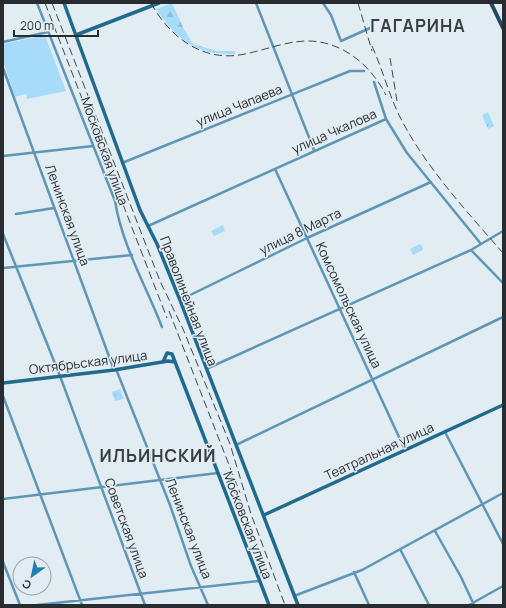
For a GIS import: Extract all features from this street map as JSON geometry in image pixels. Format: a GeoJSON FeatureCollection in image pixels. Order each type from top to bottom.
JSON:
{"type":"FeatureCollection","features":[{"type":"Feature","properties":{"kind":"main road","name":"Праволинейная улица"},"geometry":{"type":"LineString","coordinates":[[64,3],[140,210],[158,244],[205,369],[264,515],[298,605]]}},
{"type":"Feature","properties":{"kind":"main road"},"geometry":{"type":"LineString","coordinates":[[76,35],[159,3]]}},
{"type":"Feature","properties":{"kind":"main road"},"geometry":{"type":"LineString","coordinates":[[491,3],[503,28]]}},
{"type":"Feature","properties":{"kind":"main road"},"geometry":{"type":"LineString","coordinates":[[163,362],[168,353],[172,354],[174,362]]}},
{"type":"Feature","properties":{"kind":"main road","name":"Октябрьская улица"},"geometry":{"type":"LineString","coordinates":[[3,383],[115,370],[163,362],[174,362]]}},
{"type":"Feature","properties":{"kind":"main road","name":"Московская улица"},"geometry":{"type":"LineString","coordinates":[[174,362],[269,605]]}},
{"type":"Feature","properties":{"kind":"main road","name":"Театральная улица"},"geometry":{"type":"LineString","coordinates":[[264,515],[503,405]]}},
{"type":"Feature","properties":{"kind":"street","name":"Московская улица"},"geometry":{"type":"LineString","coordinates":[[37,3],[115,201],[118,216],[132,255],[162,327]]}},
{"type":"Feature","properties":{"kind":"street"},"geometry":{"type":"LineString","coordinates":[[256,3],[314,150]]}},
{"type":"Feature","properties":{"kind":"street"},"geometry":{"type":"LineString","coordinates":[[323,3],[331,15],[340,41],[370,28],[372,30]]}},
{"type":"Feature","properties":{"kind":"street"},"geometry":{"type":"LineString","coordinates":[[3,42],[48,32]]}},
{"type":"Feature","properties":{"kind":"street","name":"Ленинская улица"},"geometry":{"type":"LineString","coordinates":[[3,68],[115,370],[208,605]]}},
{"type":"Feature","properties":{"kind":"street","name":"улица Чапаева"},"geometry":{"type":"LineString","coordinates":[[122,163],[351,71],[364,71]]}},
{"type":"Feature","properties":{"kind":"street"},"geometry":{"type":"LineString","coordinates":[[374,82],[386,119]]}},
{"type":"Feature","properties":{"kind":"street","name":"улица Чкалова"},"geometry":{"type":"LineString","coordinates":[[148,226],[314,150],[386,119],[408,153],[481,244]]}},
{"type":"Feature","properties":{"kind":"street"},"geometry":{"type":"LineString","coordinates":[[3,156],[93,146]]}},
{"type":"Feature","properties":{"kind":"street","name":"Комсомольская улица"},"geometry":{"type":"LineString","coordinates":[[274,168],[406,450]]}},
{"type":"Feature","properties":{"kind":"street","name":"улица 8 Марта"},"geometry":{"type":"LineString","coordinates":[[180,300],[307,238],[431,182]]}},
{"type":"Feature","properties":{"kind":"street"},"geometry":{"type":"LineString","coordinates":[[16,214],[54,208]]}},
{"type":"Feature","properties":{"kind":"street"},"geometry":{"type":"LineString","coordinates":[[205,369],[471,250],[503,231]]}},
{"type":"Feature","properties":{"kind":"street","name":"Советская улица"},"geometry":{"type":"LineString","coordinates":[[3,234],[60,376],[145,605]]}},
{"type":"Feature","properties":{"kind":"street"},"geometry":{"type":"LineString","coordinates":[[471,250],[503,282]]}},
{"type":"Feature","properties":{"kind":"street"},"geometry":{"type":"LineString","coordinates":[[3,268],[132,255]]}},
{"type":"Feature","properties":{"kind":"street"},"geometry":{"type":"LineString","coordinates":[[236,445],[503,317]]}},
{"type":"Feature","properties":{"kind":"street"},"geometry":{"type":"LineString","coordinates":[[3,396],[82,605]]}},
{"type":"Feature","properties":{"kind":"street"},"geometry":{"type":"LineString","coordinates":[[445,432],[503,544]]}},
{"type":"Feature","properties":{"kind":"street"},"geometry":{"type":"LineString","coordinates":[[3,499],[218,473]]}},
{"type":"Feature","properties":{"kind":"street"},"geometry":{"type":"LineString","coordinates":[[294,596],[354,572],[435,531],[503,493]]}},
{"type":"Feature","properties":{"kind":"street"},"geometry":{"type":"LineString","coordinates":[[435,531],[461,577],[474,604]]}},
{"type":"Feature","properties":{"kind":"street"},"geometry":{"type":"LineString","coordinates":[[400,549],[429,605]]}},
{"type":"Feature","properties":{"kind":"street"},"geometry":{"type":"LineString","coordinates":[[3,562],[20,605]]}},
{"type":"Feature","properties":{"kind":"street"},"geometry":{"type":"LineString","coordinates":[[354,572],[369,605]]}},
{"type":"Feature","properties":{"kind":"street"},"geometry":{"type":"LineString","coordinates":[[36,605],[80,599],[259,581]]}},
{"type":"Feature","properties":{"kind":"street"},"geometry":{"type":"LineString","coordinates":[[469,605],[474,604],[503,586]]}},
{"type":"Feature","properties":{"kind":"green space"},"geometry":{"type":"Polygon","coordinates":[[[172,3],[193,44],[217,51],[235,51],[235,54],[210,52],[189,44],[180,37],[156,9],[172,3]]]}},
{"type":"Feature","properties":{"kind":"green space"},"geometry":{"type":"Polygon","coordinates":[[[45,35],[66,91],[27,99],[26,94],[15,97],[3,61],[3,44],[45,35]]]}},
{"type":"Feature","properties":{"kind":"green space"},"geometry":{"type":"Polygon","coordinates":[[[488,112],[494,126],[488,129],[482,115],[488,112]]]}},
{"type":"Feature","properties":{"kind":"green space"},"geometry":{"type":"Polygon","coordinates":[[[223,225],[225,231],[214,236],[211,231],[223,225]]]}},
{"type":"Feature","properties":{"kind":"green space"},"geometry":{"type":"Polygon","coordinates":[[[420,244],[423,250],[413,255],[410,249],[420,244]]]}},
{"type":"Feature","properties":{"kind":"green space"},"geometry":{"type":"Polygon","coordinates":[[[120,389],[124,399],[115,401],[112,392],[120,389]]]}},
{"type":"Feature","properties":{"kind":"railway"},"geometry":{"type":"LineString","coordinates":[[45,3],[167,318]]}},
{"type":"Feature","properties":{"kind":"railway"},"geometry":{"type":"LineString","coordinates":[[52,3],[160,281],[183,329],[230,444],[251,514],[285,605]]}},
{"type":"Feature","properties":{"kind":"railway"},"geometry":{"type":"LineString","coordinates":[[151,3],[159,16],[178,37],[202,51],[216,55],[230,56],[245,54],[282,44],[305,41],[318,42],[342,49],[353,56],[372,73],[386,95]]}},
{"type":"Feature","properties":{"kind":"railway"},"geometry":{"type":"LineString","coordinates":[[358,3],[372,51]]}},
{"type":"Feature","properties":{"kind":"railway"},"geometry":{"type":"LineString","coordinates":[[372,46],[389,92],[411,137],[448,189],[503,253]]}},
{"type":"Feature","properties":{"kind":"railway"},"geometry":{"type":"LineString","coordinates":[[390,58],[397,101]]}},
{"type":"Feature","properties":{"kind":"railway"},"geometry":{"type":"LineString","coordinates":[[169,311],[240,493]]}},
{"type":"Feature","properties":{"kind":"railway"},"geometry":{"type":"LineString","coordinates":[[233,488],[256,545]]}},
{"type":"Feature","properties":{"kind":"district","name":"ГАГАРИНА"},"geometry":{"type":"Point","coordinates":[418,26]}},
{"type":"Feature","properties":{"kind":"district","name":"ИЛЬИНСКИЙ"},"geometry":{"type":"Point","coordinates":[158,456]}}]}
